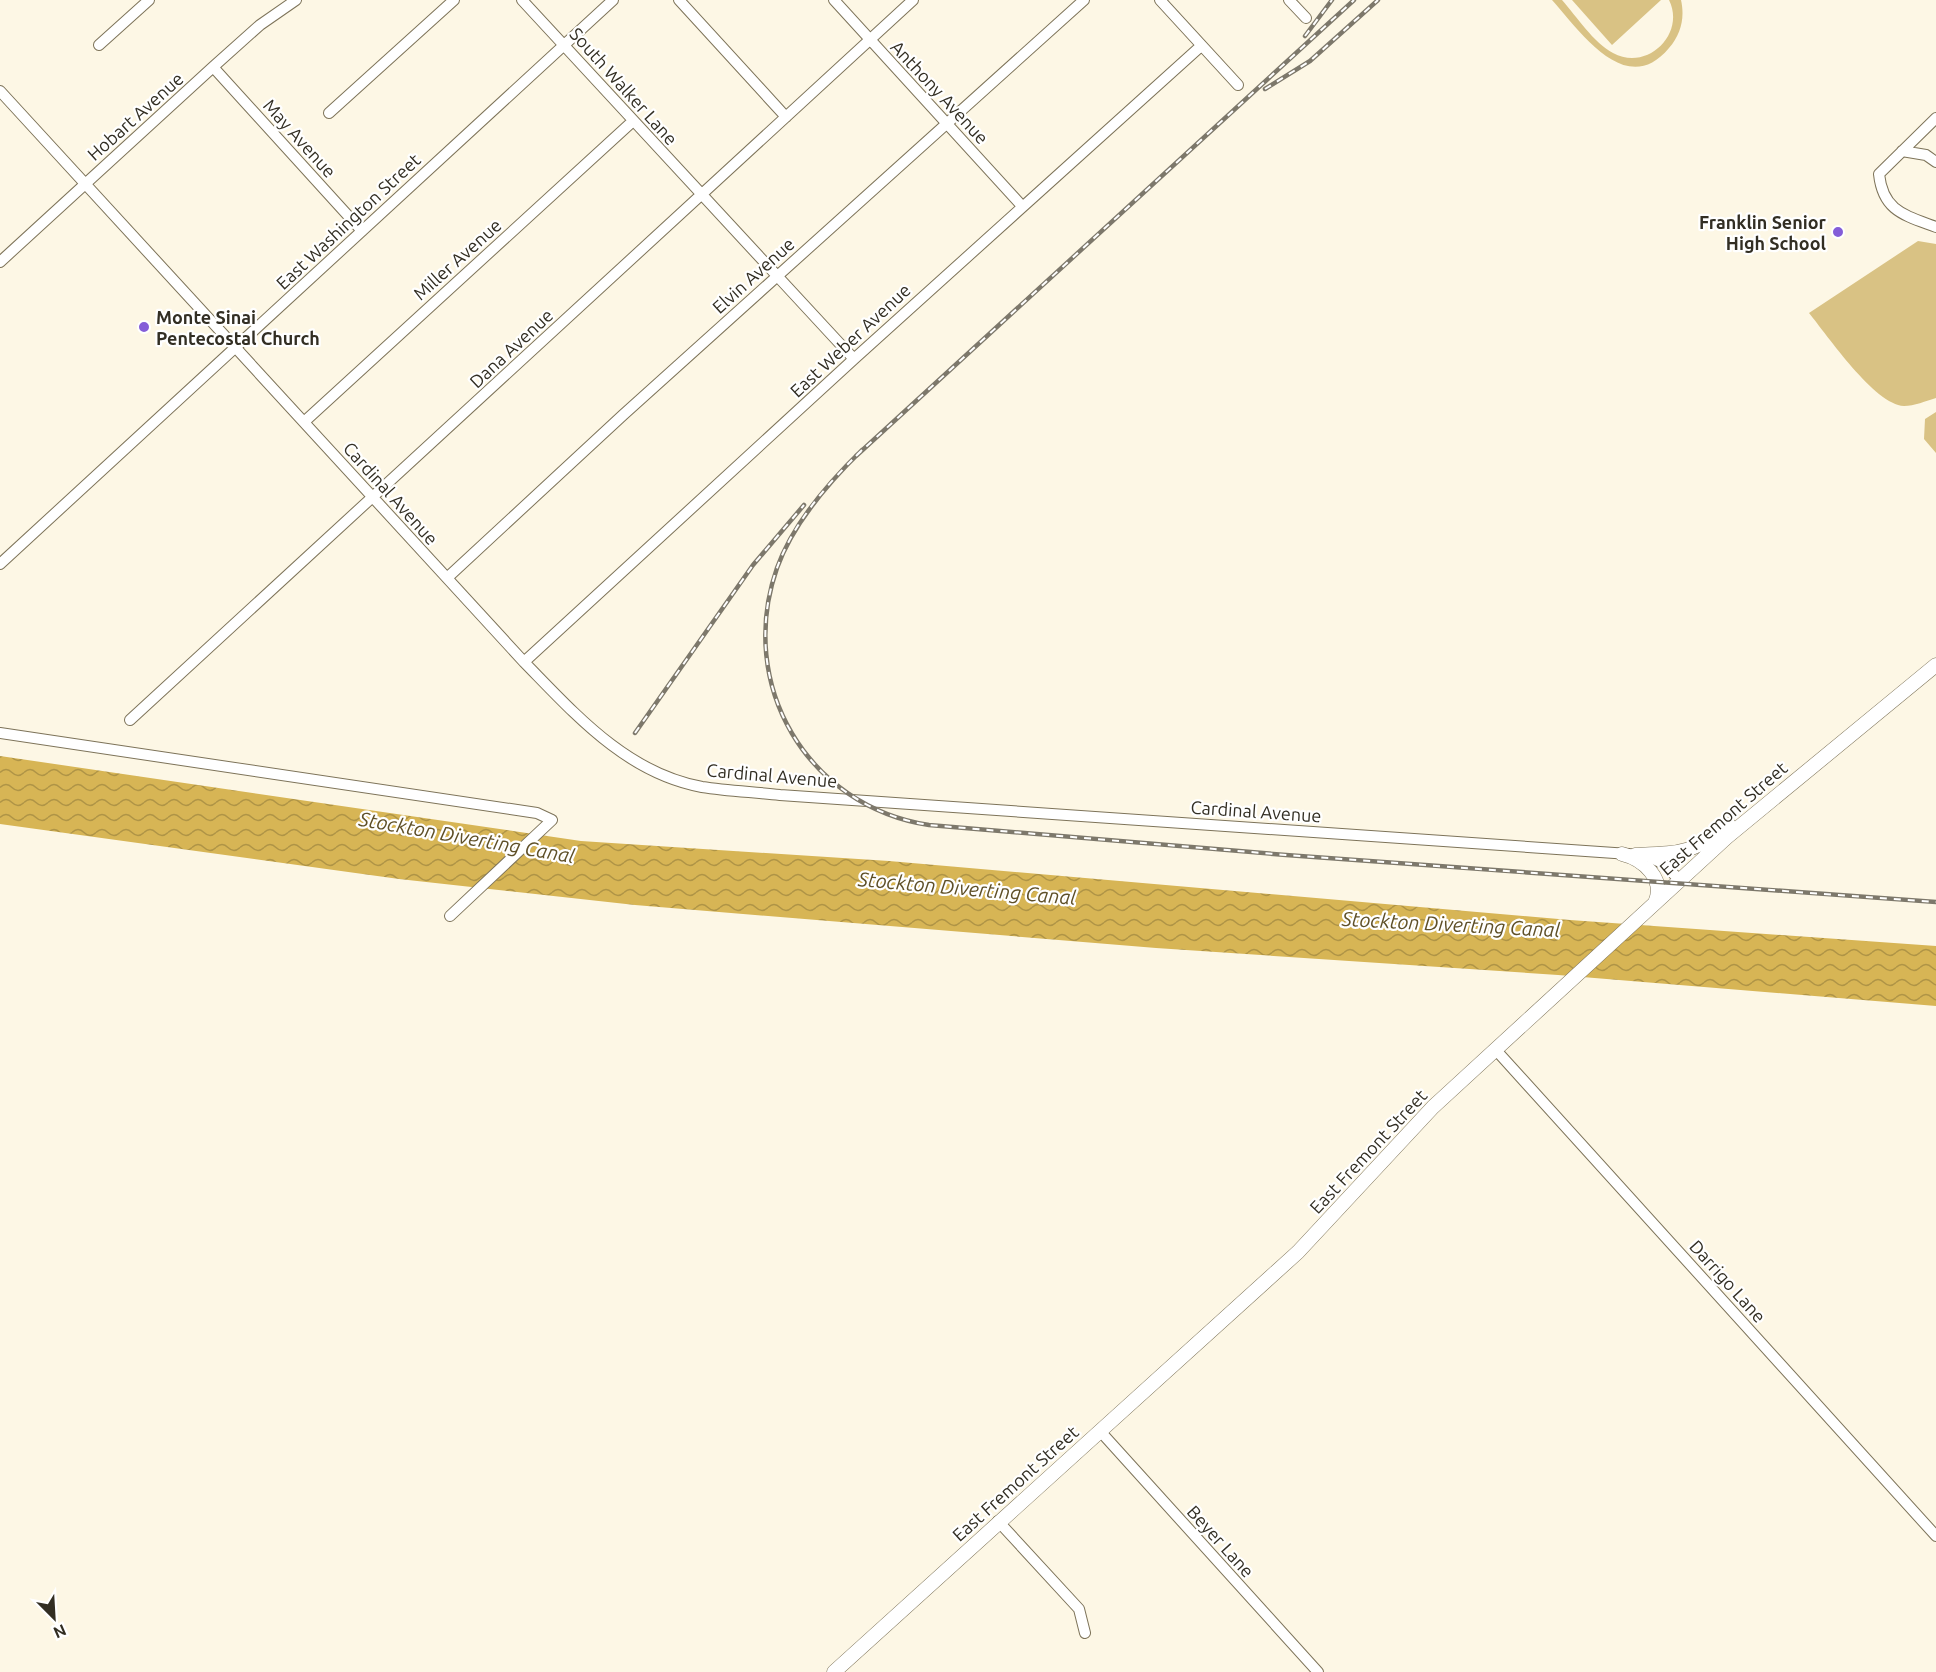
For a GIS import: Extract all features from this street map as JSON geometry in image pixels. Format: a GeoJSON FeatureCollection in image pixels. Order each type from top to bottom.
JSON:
{"type":"FeatureCollection","features":[{"type":"Feature","properties":{"kind":"main road","name":"East Fremont Street"},"geometry":{"type":"LineString","coordinates":[[834,1672],[998,1521],[1298,1252],[1404,1136],[1680,880],[1790,783],[1936,664]]}},
{"type":"Feature","properties":{"kind":"main road"},"geometry":{"type":"LineString","coordinates":[[1629,854],[1671,854],[1695,848],[1790,783]]}},
{"type":"Feature","properties":{"kind":"main road"},"geometry":{"type":"LineString","coordinates":[[1629,854],[1650,870],[1658,888],[1652,906]]}},
{"type":"Feature","properties":{"kind":"street"},"geometry":{"type":"LineString","coordinates":[[99,45],[149,0]]}},
{"type":"Feature","properties":{"kind":"street","name":"Hobart Avenue"},"geometry":{"type":"LineString","coordinates":[[0,262],[260,25],[296,0]]}},
{"type":"Feature","properties":{"kind":"street"},"geometry":{"type":"LineString","coordinates":[[329,113],[454,0]]}},
{"type":"Feature","properties":{"kind":"street","name":"South Walker Lane"},"geometry":{"type":"LineString","coordinates":[[522,0],[854,359]]}},
{"type":"Feature","properties":{"kind":"street","name":"East Washington Street"},"geometry":{"type":"LineString","coordinates":[[0,564],[613,0]]}},
{"type":"Feature","properties":{"kind":"street"},"geometry":{"type":"LineString","coordinates":[[679,0],[786,117]]}},
{"type":"Feature","properties":{"kind":"street","name":"Anthony Avenue"},"geometry":{"type":"LineString","coordinates":[[834,0],[1022,206]]}},
{"type":"Feature","properties":{"kind":"street","name":"Dana Avenue"},"geometry":{"type":"LineString","coordinates":[[130,720],[913,0]]}},
{"type":"Feature","properties":{"kind":"street","name":"Elvin Avenue"},"geometry":{"type":"LineString","coordinates":[[447,578],[777,276],[1084,0]]}},
{"type":"Feature","properties":{"kind":"street"},"geometry":{"type":"LineString","coordinates":[[1160,0],[1238,85]]}},
{"type":"Feature","properties":{"kind":"street"},"geometry":{"type":"LineString","coordinates":[[1289,0],[1306,18]]}},
{"type":"Feature","properties":{"kind":"street","name":"East Weber Avenue"},"geometry":{"type":"LineString","coordinates":[[524,662],[1022,206],[1201,46]]}},
{"type":"Feature","properties":{"kind":"street","name":"May Avenue"},"geometry":{"type":"LineString","coordinates":[[213,67],[362,231]]}},
{"type":"Feature","properties":{"kind":"street","name":"Cardinal Avenue"},"geometry":{"type":"LineString","coordinates":[[0,91],[524,662],[582,721],[620,752],[667,776],[701,787],[780,795],[1629,854],[1650,857],[1662,862],[1680,880]]}},
{"type":"Feature","properties":{"kind":"street"},"geometry":{"type":"LineString","coordinates":[[1936,118],[1879,174],[1882,193],[1889,206],[1936,227]]}},
{"type":"Feature","properties":{"kind":"street","name":"Miller Avenue"},"geometry":{"type":"LineString","coordinates":[[304,422],[633,121]]}},
{"type":"Feature","properties":{"kind":"street"},"geometry":{"type":"LineString","coordinates":[[1902,151],[1926,155],[1936,162]]}},
{"type":"Feature","properties":{"kind":"street"},"geometry":{"type":"LineString","coordinates":[[0,733],[537,813],[552,820],[450,916]]}},
{"type":"Feature","properties":{"kind":"street","name":"Darrigo Lane"},"geometry":{"type":"LineString","coordinates":[[1496,1049],[1936,1536]]}},
{"type":"Feature","properties":{"kind":"street","name":"Beyer Lane"},"geometry":{"type":"LineString","coordinates":[[1100,1431],[1318,1672]]}},
{"type":"Feature","properties":{"kind":"street"},"geometry":{"type":"LineString","coordinates":[[998,1521],[1079,1609],[1085,1633]]}},
{"type":"Feature","properties":{"kind":"shaded area"},"geometry":{"type":"Polygon","coordinates":[[[1552,0],[1562,0],[1599,42],[1613,53],[1626,58],[1638,58],[1650,54],[1668,37],[1673,13],[1669,0],[1681,0],[1682,19],[1679,31],[1669,48],[1653,62],[1637,67],[1620,64],[1605,55],[1590,43],[1552,0]]]}},
{"type":"Feature","properties":{"kind":"shaded area"},"geometry":{"type":"Polygon","coordinates":[[[1572,0],[1661,0],[1612,45],[1572,0]]]}},
{"type":"Feature","properties":{"kind":"shaded area"},"geometry":{"type":"Polygon","coordinates":[[[1918,241],[1936,244],[1936,398],[1904,406],[1892,403],[1866,382],[1809,313],[1918,241]]]}},
{"type":"Feature","properties":{"kind":"shaded area"},"geometry":{"type":"Polygon","coordinates":[[[1936,412],[1936,453],[1924,439],[1925,419],[1936,412]]]}},
{"type":"Feature","properties":{"kind":"water","name":"Stockton Diverting Canal"},"geometry":{"type":"Polygon","coordinates":[[[0,756],[581,841],[889,861],[1570,920],[1936,946],[1936,1006],[1558,975],[1156,948],[635,905],[399,879],[0,824],[0,756]]]}},
{"type":"Feature","properties":{"kind":"railway"},"geometry":{"type":"LineString","coordinates":[[1305,36],[1332,0]]}},
{"type":"Feature","properties":{"kind":"railway"},"geometry":{"type":"LineString","coordinates":[[856,456],[1354,0]]}},
{"type":"Feature","properties":{"kind":"railway"},"geometry":{"type":"LineString","coordinates":[[1265,89],[1310,61],[1378,0]]}},
{"type":"Feature","properties":{"kind":"railway"},"geometry":{"type":"LineString","coordinates":[[862,450],[813,504],[784,551],[777,568],[767,612],[766,655],[775,696],[792,733],[816,766],[848,793],[886,813],[929,825],[1286,855],[1936,902]]}},
{"type":"Feature","properties":{"kind":"railway"},"geometry":{"type":"LineString","coordinates":[[635,733],[753,565],[804,505]]}},
{"type":"Feature","properties":{"kind":"place","name":"Franklin Senior High School"},"geometry":{"type":"Point","coordinates":[1838,232]}},
{"type":"Feature","properties":{"kind":"place","name":"Monte Sinai Pentecostal Church"},"geometry":{"type":"Point","coordinates":[144,327]}}]}
